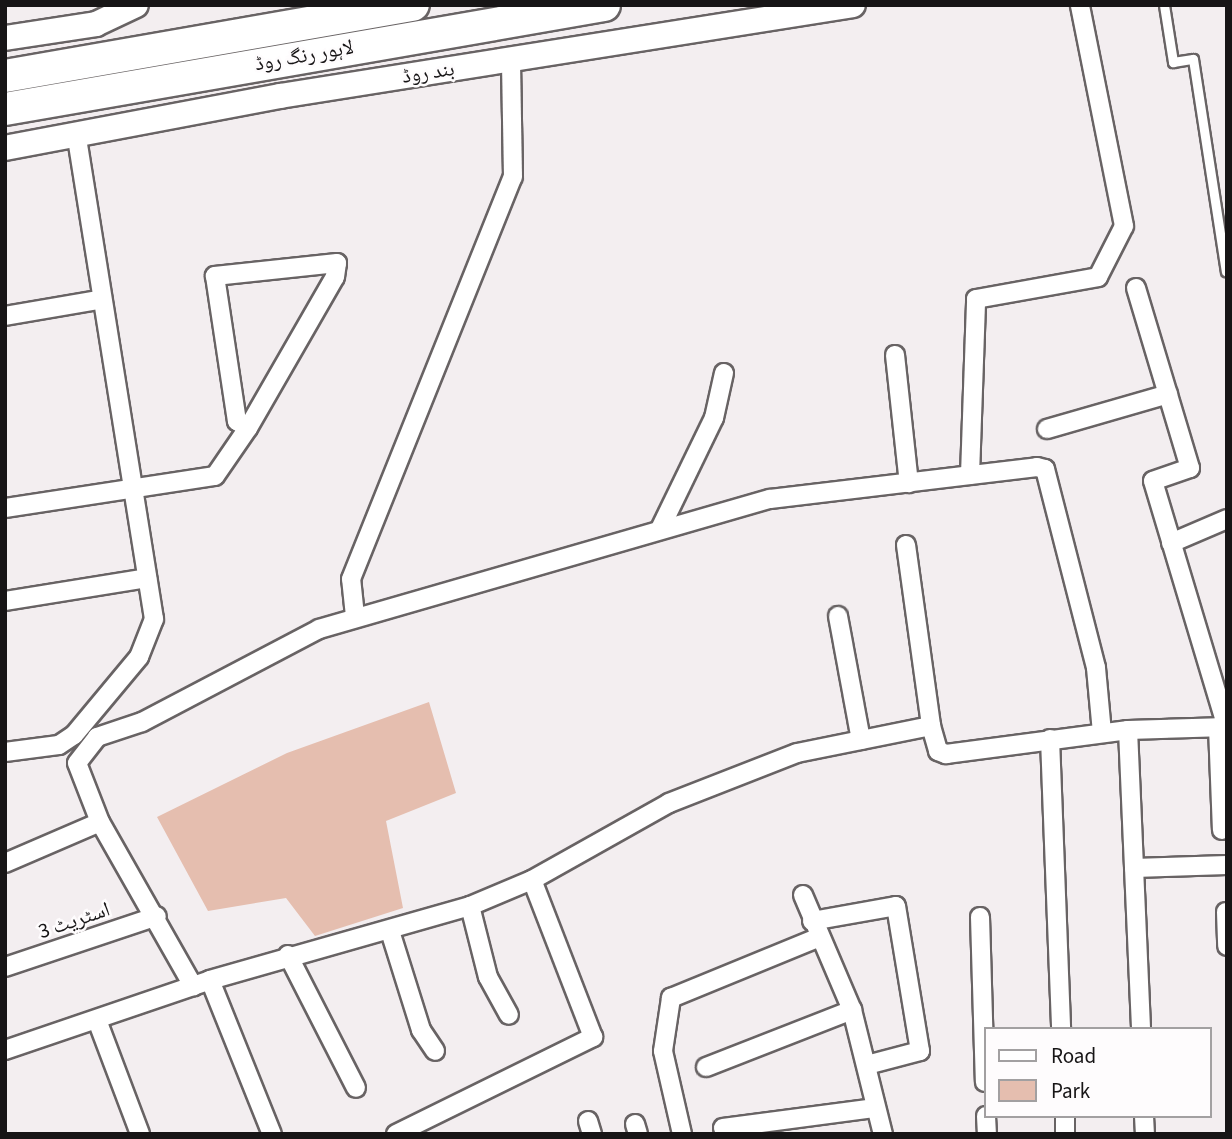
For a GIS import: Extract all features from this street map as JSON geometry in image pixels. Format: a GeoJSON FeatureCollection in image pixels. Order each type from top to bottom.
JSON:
{"type":"FeatureCollection","features":[{"type":"Feature","properties":{"kind":"highway"},"geometry":{"type":"LineString","coordinates":[[238,36],[257,5]]}},
{"type":"Feature","properties":{"kind":"highway"},"geometry":{"type":"LineString","coordinates":[[315,5],[344,17]]}},
{"type":"Feature","properties":{"kind":"highway","name":"لاہور رنگ روڈ"},"geometry":{"type":"LineString","coordinates":[[5,76],[413,5]]}},
{"type":"Feature","properties":{"kind":"highway","name":"لاہور رنگ روڈ"},"geometry":{"type":"LineString","coordinates":[[5,109],[604,5]]}},
{"type":"Feature","properties":{"kind":"main road"},"geometry":{"type":"LineString","coordinates":[[5,38],[135,5]]}},
{"type":"Feature","properties":{"kind":"main road","name":"بند روڈ"},"geometry":{"type":"LineString","coordinates":[[5,148],[511,58],[853,5]]}},
{"type":"Feature","properties":{"kind":"street"},"geometry":{"type":"LineString","coordinates":[[970,475],[976,299],[1098,277],[1124,226],[1080,5]]}},
{"type":"Feature","properties":{"kind":"street"},"geometry":{"type":"LineString","coordinates":[[355,616],[351,579],[513,177],[511,58]]}},
{"type":"Feature","properties":{"kind":"street"},"geometry":{"type":"LineString","coordinates":[[5,752],[59,745],[74,735],[139,657],[154,619],[99,300],[78,136]]}},
{"type":"Feature","properties":{"kind":"street"},"geometry":{"type":"LineString","coordinates":[[5,508],[132,491],[215,476],[248,428],[335,277],[337,263],[215,276],[237,421],[248,428]]}},
{"type":"Feature","properties":{"kind":"street"},"geometry":{"type":"LineString","coordinates":[[1136,288],[1190,468],[1153,481],[1224,727],[1222,830]]}},
{"type":"Feature","properties":{"kind":"street"},"geometry":{"type":"LineString","coordinates":[[5,316],[99,300]]}},
{"type":"Feature","properties":{"kind":"street"},"geometry":{"type":"LineString","coordinates":[[895,355],[909,482]]}},
{"type":"Feature","properties":{"kind":"street"},"geometry":{"type":"LineString","coordinates":[[661,527],[714,418],[724,373]]}},
{"type":"Feature","properties":{"kind":"street"},"geometry":{"type":"LineString","coordinates":[[1047,429],[1168,394]]}},
{"type":"Feature","properties":{"kind":"street"},"geometry":{"type":"LineString","coordinates":[[272,1134],[202,983],[157,916],[100,822],[77,763],[97,737],[142,722],[355,616],[661,527],[771,499],[970,475],[1045,469],[1096,668],[1102,733]]}},
{"type":"Feature","properties":{"kind":"street"},"geometry":{"type":"LineString","coordinates":[[1171,543],[1227,519]]}},
{"type":"Feature","properties":{"kind":"street"},"geometry":{"type":"LineString","coordinates":[[906,545],[931,726],[941,753],[1128,730],[1224,727]]}},
{"type":"Feature","properties":{"kind":"street"},"geometry":{"type":"LineString","coordinates":[[5,601],[147,578]]}},
{"type":"Feature","properties":{"kind":"street"},"geometry":{"type":"LineString","coordinates":[[838,616],[861,740]]}},
{"type":"Feature","properties":{"kind":"street"},"geometry":{"type":"LineString","coordinates":[[5,1050],[288,955],[390,931],[470,906],[532,880],[669,803],[776,760],[931,726]]}},
{"type":"Feature","properties":{"kind":"street"},"geometry":{"type":"LineString","coordinates":[[1128,730],[1141,1027]]}},
{"type":"Feature","properties":{"kind":"street"},"geometry":{"type":"LineString","coordinates":[[1050,739],[1061,1027]]}},
{"type":"Feature","properties":{"kind":"street"},"geometry":{"type":"LineString","coordinates":[[5,863],[100,822]]}},
{"type":"Feature","properties":{"kind":"street"},"geometry":{"type":"LineString","coordinates":[[1134,868],[1227,865]]}},
{"type":"Feature","properties":{"kind":"street"},"geometry":{"type":"LineString","coordinates":[[396,1134],[593,1037],[532,880]]}},
{"type":"Feature","properties":{"kind":"street"},"geometry":{"type":"LineString","coordinates":[[803,895],[815,929],[852,1010],[867,1065],[874,1108],[883,1134]]}},
{"type":"Feature","properties":{"kind":"street"},"geometry":{"type":"LineString","coordinates":[[470,906],[488,977],[509,1015]]}},
{"type":"Feature","properties":{"kind":"street"},"geometry":{"type":"LineString","coordinates":[[682,1134],[663,1051],[671,998],[815,929],[896,906],[920,1051],[867,1065]]}},
{"type":"Feature","properties":{"kind":"street"},"geometry":{"type":"LineString","coordinates":[[1226,912],[1227,946]]}},
{"type":"Feature","properties":{"kind":"street","name":"اسٹریٹ 3"},"geometry":{"type":"LineString","coordinates":[[5,967],[157,916]]}},
{"type":"Feature","properties":{"kind":"street"},"geometry":{"type":"LineString","coordinates":[[980,917],[984,1049]]}},
{"type":"Feature","properties":{"kind":"street"},"geometry":{"type":"LineString","coordinates":[[390,931],[421,1030],[435,1051]]}},
{"type":"Feature","properties":{"kind":"street"},"geometry":{"type":"LineString","coordinates":[[288,955],[355,1088]]}},
{"type":"Feature","properties":{"kind":"street"},"geometry":{"type":"LineString","coordinates":[[706,1067],[852,1010]]}},
{"type":"Feature","properties":{"kind":"street"},"geometry":{"type":"LineString","coordinates":[[97,1020],[140,1134]]}},
{"type":"Feature","properties":{"kind":"street"},"geometry":{"type":"LineString","coordinates":[[723,1128],[874,1108]]}},
{"type":"Feature","properties":{"kind":"lane"},"geometry":{"type":"LineString","coordinates":[[1164,5],[1173,62],[1193,59],[1226,271]]}},
{"type":"Feature","properties":{"kind":"green space"},"geometry":{"type":"Polygon","coordinates":[[[429,702],[456,793],[386,821],[403,908],[315,936],[286,898],[208,911],[157,817],[287,753],[429,702]]]}}]}
